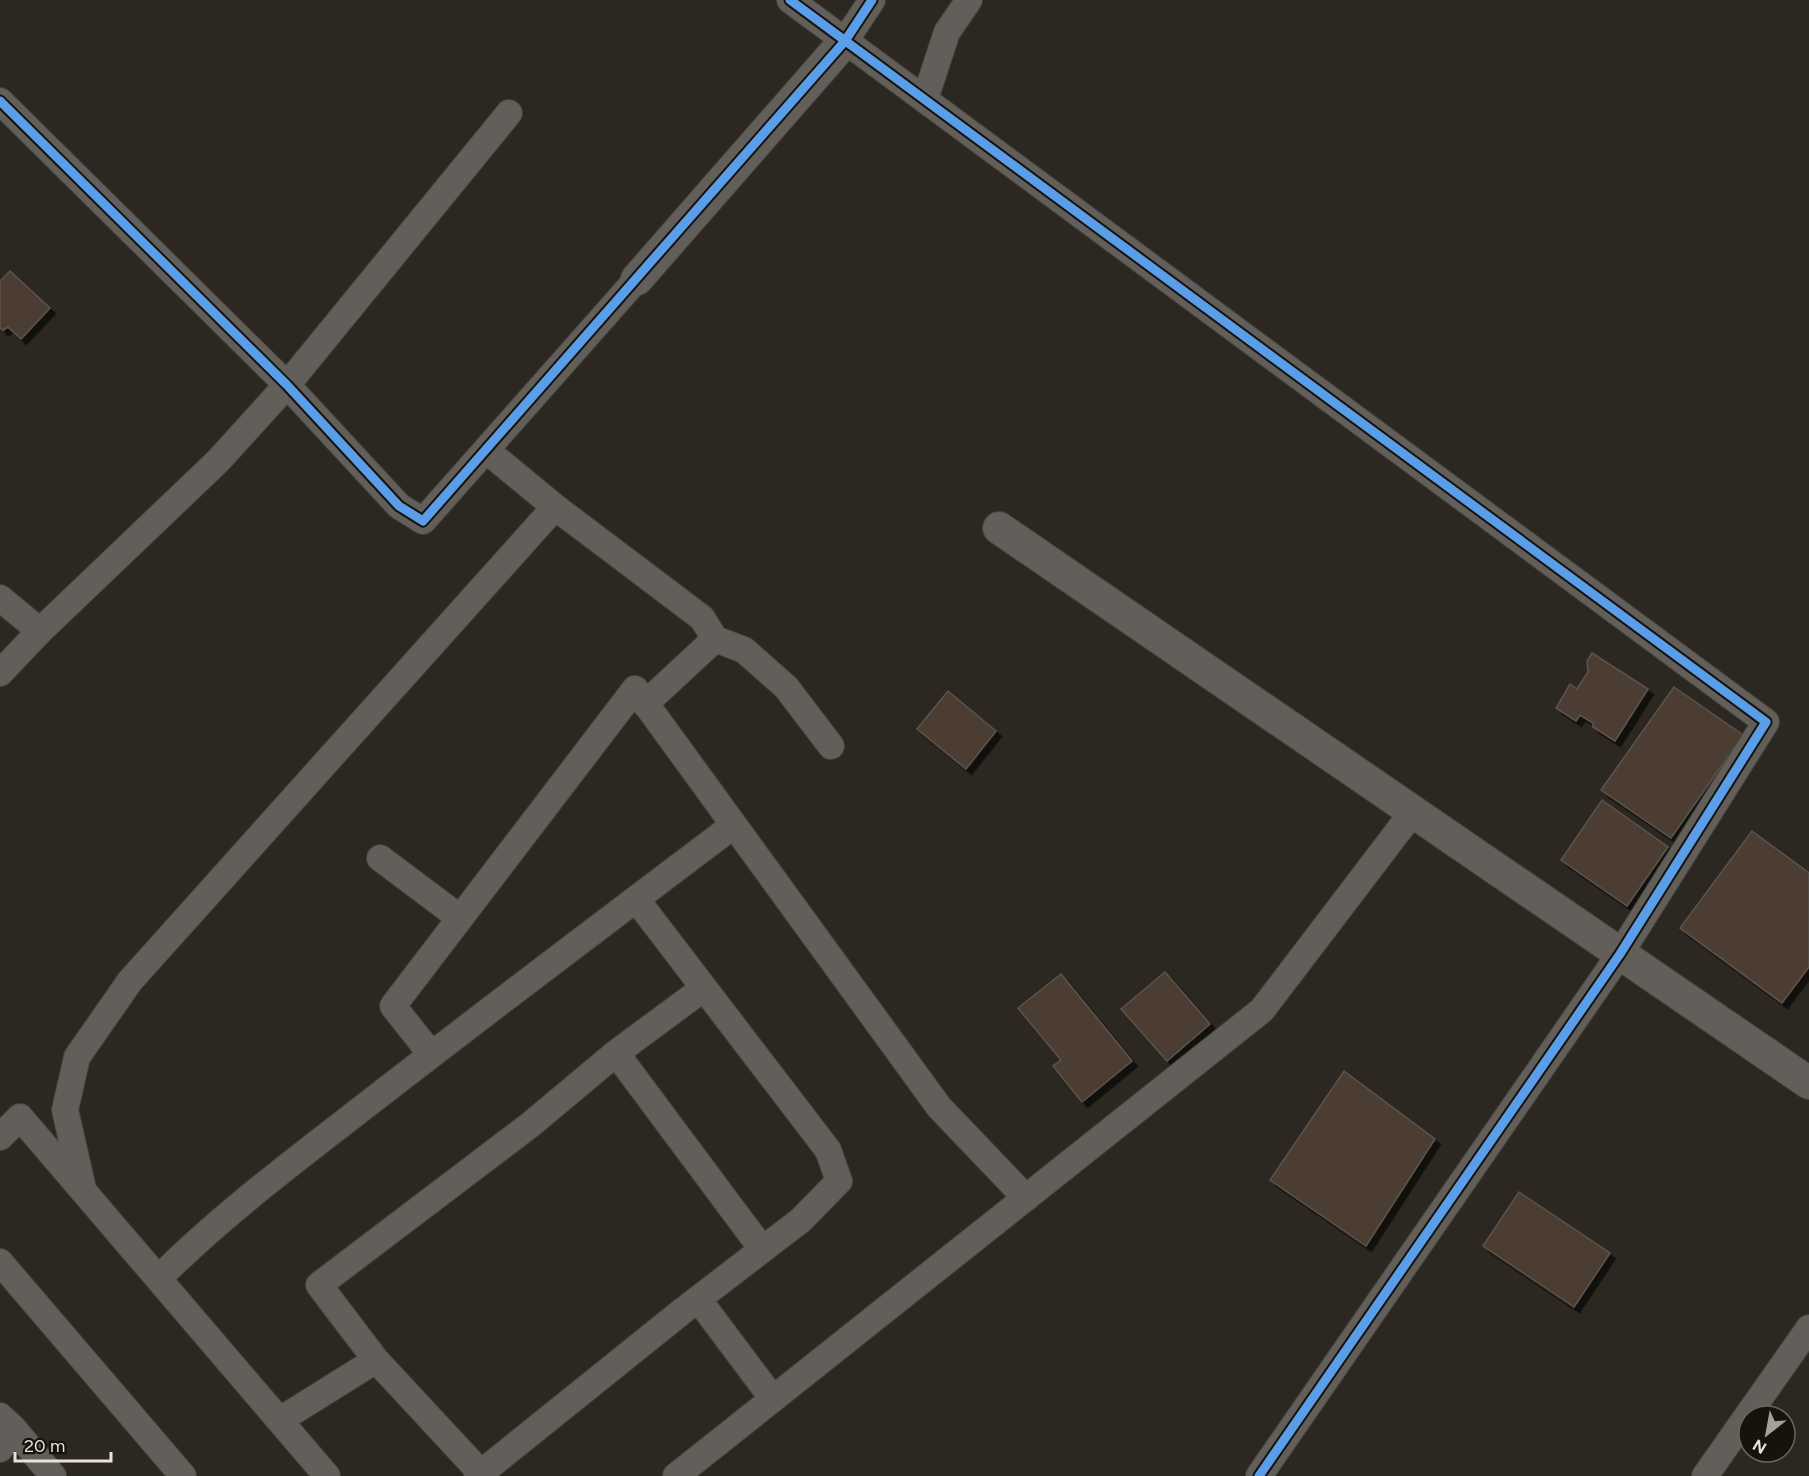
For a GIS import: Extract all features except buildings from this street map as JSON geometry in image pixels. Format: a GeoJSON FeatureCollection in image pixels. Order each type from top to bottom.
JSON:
{"type":"FeatureCollection","features":[{"type":"Feature","properties":{"kind":"street"},"geometry":{"type":"LineString","coordinates":[[790,0],[1766,722],[1620,954],[1259,1476]]}},
{"type":"Feature","properties":{"kind":"street"},"geometry":{"type":"LineString","coordinates":[[0,101],[287,384],[399,506],[423,521],[845,41],[872,0]]}},
{"type":"Feature","properties":{"kind":"street"},"geometry":{"type":"LineString","coordinates":[[925,99],[947,32],[969,0]]}},
{"type":"Feature","properties":{"kind":"street"},"geometry":{"type":"LineString","coordinates":[[0,673],[40,631],[218,461],[287,384],[509,112]]}},
{"type":"Feature","properties":{"kind":"street"},"geometry":{"type":"LineString","coordinates":[[486,450],[555,507],[702,618],[716,639],[744,650],[786,687],[831,746]]}},
{"type":"Feature","properties":{"kind":"street"},"geometry":{"type":"LineString","coordinates":[[83,1189],[65,1110],[76,1057],[130,981],[555,507]]}},
{"type":"Feature","properties":{"kind":"street"},"geometry":{"type":"LineString","coordinates":[[999,528],[1809,1083]]}},
{"type":"Feature","properties":{"kind":"street"},"geometry":{"type":"LineString","coordinates":[[0,598],[40,631]]}},
{"type":"Feature","properties":{"kind":"street"},"geometry":{"type":"LineString","coordinates":[[645,704],[716,639]]}},
{"type":"Feature","properties":{"kind":"street"},"geometry":{"type":"LineString","coordinates":[[431,1054],[393,1006],[635,689],[939,1107],[1026,1198]]}},
{"type":"Feature","properties":{"kind":"street"},"geometry":{"type":"LineString","coordinates":[[676,1476],[1262,1010],[1412,813]]}},
{"type":"Feature","properties":{"kind":"street"},"geometry":{"type":"LineString","coordinates":[[159,1278],[202,1235],[431,1054],[734,825]]}},
{"type":"Feature","properties":{"kind":"street"},"geometry":{"type":"LineString","coordinates":[[380,858],[460,918]]}},
{"type":"Feature","properties":{"kind":"street"},"geometry":{"type":"LineString","coordinates":[[636,899],[828,1150],[839,1181],[801,1220],[479,1474],[376,1360],[319,1285],[530,1125],[616,1053],[704,988]]}},
{"type":"Feature","properties":{"kind":"street"},"geometry":{"type":"LineString","coordinates":[[616,1053],[762,1249]]}},
{"type":"Feature","properties":{"kind":"street"},"geometry":{"type":"LineString","coordinates":[[0,1137],[20,1118],[327,1476]]}},
{"type":"Feature","properties":{"kind":"street"},"geometry":{"type":"LineString","coordinates":[[3,1274],[183,1476]]}},
{"type":"Feature","properties":{"kind":"street"},"geometry":{"type":"LineString","coordinates":[[698,1299],[773,1399]]}},
{"type":"Feature","properties":{"kind":"street"},"geometry":{"type":"LineString","coordinates":[[1705,1476],[1809,1328]]}},
{"type":"Feature","properties":{"kind":"street"},"geometry":{"type":"LineString","coordinates":[[280,1420],[376,1360]]}},
{"type":"Feature","properties":{"kind":"street"},"geometry":{"type":"LineString","coordinates":[[4,1432],[53,1476]]}},
{"type":"Feature","properties":{"kind":"cycle path"},"geometry":{"type":"LineString","coordinates":[[790,0],[1766,722],[1620,954],[1259,1476]]}},
{"type":"Feature","properties":{"kind":"cycle path"},"geometry":{"type":"LineString","coordinates":[[0,101],[287,385],[399,506],[423,521],[845,41],[872,0]]}}]}
